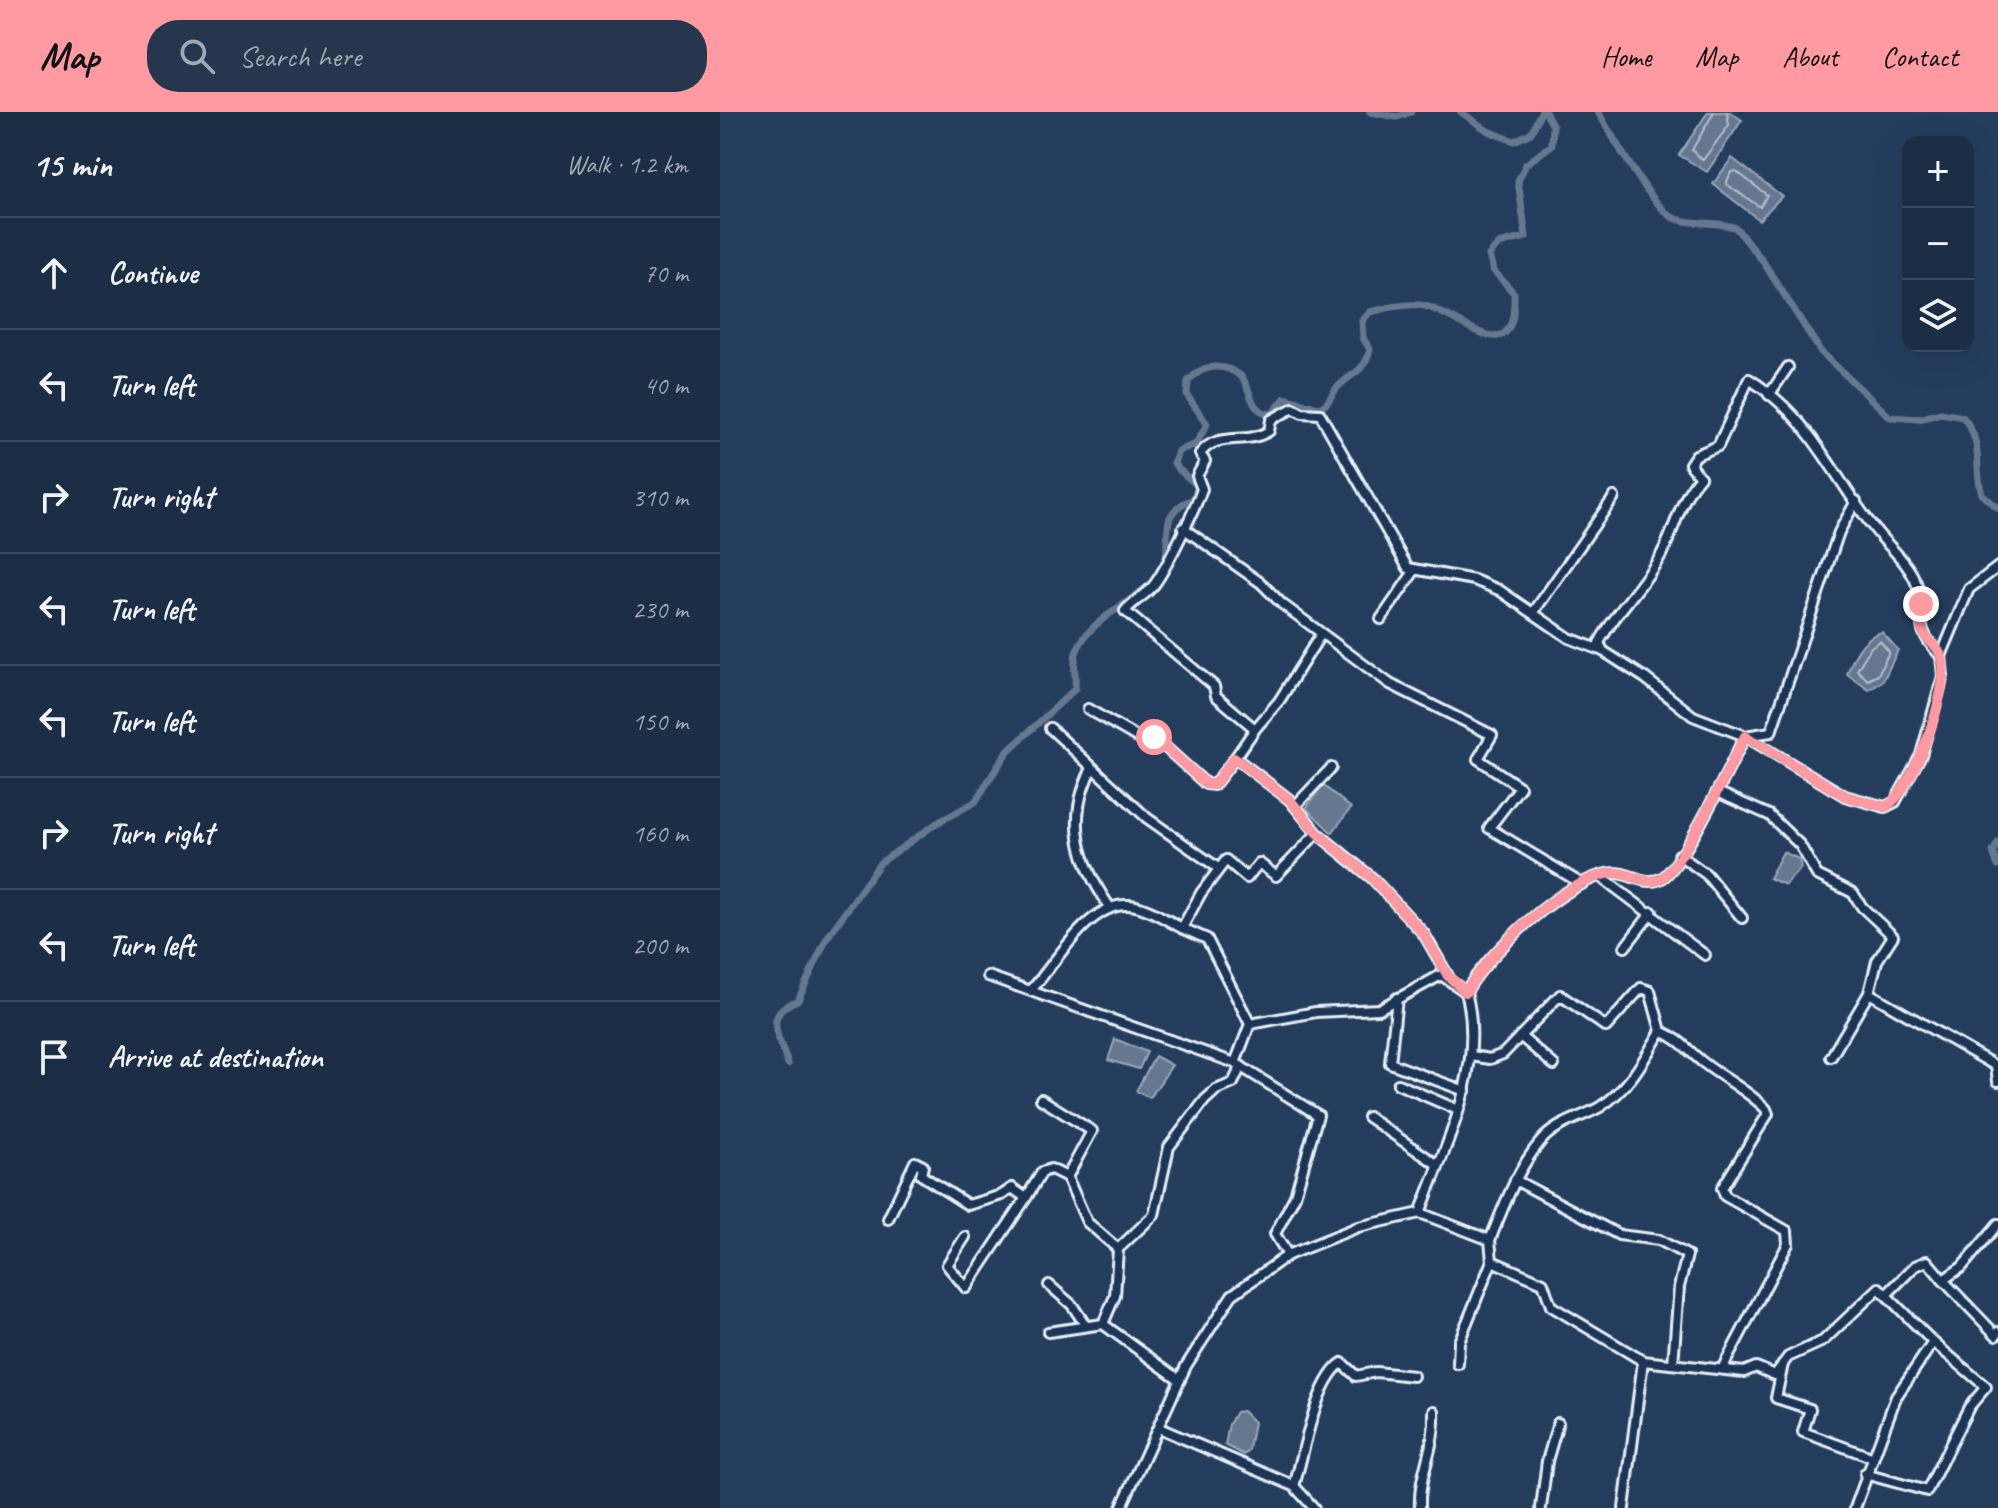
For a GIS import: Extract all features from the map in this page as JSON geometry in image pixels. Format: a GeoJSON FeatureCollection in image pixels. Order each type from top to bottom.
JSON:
{"type":"FeatureCollection","features":[{"type":"Feature","properties":{"kind":"street"},"geometry":{"type":"LineString","coordinates":[[1769,395],[1788,367]]}},
{"type":"Feature","properties":{"kind":"street"},"geometry":{"type":"LineString","coordinates":[[1603,651],[1599,643],[1604,632],[1656,564],[1685,493],[1700,477],[1690,464],[1696,455],[1718,446],[1749,379],[1804,424],[1874,529],[1906,565],[1917,585],[1923,637],[1941,656]]}},
{"type":"Feature","properties":{"kind":"street"},"geometry":{"type":"LineString","coordinates":[[1255,729],[1216,696],[1214,686],[1125,611],[1161,575],[1202,489],[1197,476],[1205,461],[1200,454],[1203,449],[1227,439],[1244,441],[1260,437],[1269,431],[1271,420],[1293,408],[1302,413],[1320,414],[1408,568],[1474,580],[1499,590],[1569,638],[1603,651],[1693,716],[1745,736],[1845,796],[1885,807],[1895,802],[1921,755],[1943,676],[1941,656],[1969,589],[1998,567]]}},
{"type":"Feature","properties":{"kind":"street"},"geometry":{"type":"LineString","coordinates":[[1533,613],[1614,497]]}},
{"type":"Feature","properties":{"kind":"street"},"geometry":{"type":"LineString","coordinates":[[1745,736],[1771,732],[1839,532],[1856,501]]}},
{"type":"Feature","properties":{"kind":"street"},"geometry":{"type":"LineString","coordinates":[[1183,528],[1261,583],[1282,604],[1390,684],[1492,735],[1478,759],[1520,787],[1489,828],[1582,884]]}},
{"type":"Feature","properties":{"kind":"street"},"geometry":{"type":"LineString","coordinates":[[1381,619],[1415,570]]}},
{"type":"Feature","properties":{"kind":"street"},"geometry":{"type":"LineString","coordinates":[[1088,709],[1140,739],[1154,737],[1206,784],[1214,785],[1279,701],[1321,634]]}},
{"type":"Feature","properties":{"kind":"street"},"geometry":{"type":"LineString","coordinates":[[1050,728],[1091,770],[1147,818],[1218,868]]}},
{"type":"Feature","properties":{"kind":"street"},"geometry":{"type":"LineString","coordinates":[[1466,992],[1478,970],[1499,954],[1525,922],[1582,884],[1614,873],[1652,882],[1665,877],[1717,792],[1745,736]]}},
{"type":"Feature","properties":{"kind":"street"},"geometry":{"type":"LineString","coordinates":[[1235,758],[1295,806],[1317,833],[1372,878],[1424,934],[1448,976],[1466,992],[1471,1010],[1471,1056],[1465,1091],[1420,1213]]}},
{"type":"Feature","properties":{"kind":"street"},"geometry":{"type":"LineString","coordinates":[[1295,806],[1331,768]]}},
{"type":"Feature","properties":{"kind":"street"},"geometry":{"type":"LineString","coordinates":[[1091,770],[1081,790],[1075,832],[1082,858],[1109,906]]}},
{"type":"Feature","properties":{"kind":"street"},"geometry":{"type":"LineString","coordinates":[[1717,792],[1769,815],[1800,845],[1817,875],[1853,893],[1862,907],[1893,936],[1877,961],[1869,993],[1831,1057]]}},
{"type":"Feature","properties":{"kind":"street"},"geometry":{"type":"LineString","coordinates":[[1182,928],[1226,860],[1247,878],[1259,863],[1276,876],[1317,833]]}},
{"type":"Feature","properties":{"kind":"street"},"geometry":{"type":"LineString","coordinates":[[1679,855],[1706,874],[1742,918]]}},
{"type":"Feature","properties":{"kind":"street"},"geometry":{"type":"LineString","coordinates":[[1601,877],[1652,912],[1705,955]]}},
{"type":"Feature","properties":{"kind":"street"},"geometry":{"type":"LineString","coordinates":[[1032,989],[1077,933],[1109,906],[1132,905],[1207,939],[1250,1024],[1233,1083],[1216,1090],[1205,1100],[1169,1147],[1154,1215],[1118,1249],[1116,1287],[1103,1324]]}},
{"type":"Feature","properties":{"kind":"street"},"geometry":{"type":"LineString","coordinates":[[1625,947],[1652,912]]}},
{"type":"Feature","properties":{"kind":"street"},"geometry":{"type":"LineString","coordinates":[[988,976],[1032,989],[1238,1065],[1318,1115],[1295,1196],[1275,1234],[1288,1255]]}},
{"type":"Feature","properties":{"kind":"street"},"geometry":{"type":"LineString","coordinates":[[1250,1024],[1316,1012],[1379,1009],[1435,977],[1448,976]]}},
{"type":"Feature","properties":{"kind":"street"},"geometry":{"type":"LineString","coordinates":[[1471,1056],[1497,1058],[1560,995],[1606,1027],[1641,988],[1650,991],[1661,1031],[1691,1048],[1703,1063],[1734,1080],[1768,1114],[1722,1188],[1725,1196],[1787,1231],[1788,1244],[1723,1367]]}},
{"type":"Feature","properties":{"kind":"street"},"geometry":{"type":"LineString","coordinates":[[1869,993],[1996,1066],[1998,1081]]}},
{"type":"Feature","properties":{"kind":"street"},"geometry":{"type":"LineString","coordinates":[[1397,998],[1390,1063],[1465,1091]]}},
{"type":"Feature","properties":{"kind":"street"},"geometry":{"type":"LineString","coordinates":[[1458,1364],[1459,1342],[1492,1261],[1490,1240],[1515,1180],[1542,1139],[1568,1121],[1597,1109],[1631,1082],[1661,1031]]}},
{"type":"Feature","properties":{"kind":"street"},"geometry":{"type":"LineString","coordinates":[[1520,1036],[1554,1065]]}},
{"type":"Feature","properties":{"kind":"street"},"geometry":{"type":"LineString","coordinates":[[1398,1084],[1458,1110]]}},
{"type":"Feature","properties":{"kind":"street"},"geometry":{"type":"LineString","coordinates":[[1041,1099],[1092,1131],[1067,1177]]}},
{"type":"Feature","properties":{"kind":"street"},"geometry":{"type":"LineString","coordinates":[[1368,1117],[1438,1165]]}},
{"type":"Feature","properties":{"kind":"street"},"geometry":{"type":"LineString","coordinates":[[888,1219],[915,1162],[923,1166],[921,1175],[968,1205],[1002,1195],[1012,1188],[1026,1198]]}},
{"type":"Feature","properties":{"kind":"street"},"geometry":{"type":"LineString","coordinates":[[965,1237],[947,1265],[966,1288],[1042,1172],[1051,1169],[1067,1177],[1087,1222],[1118,1249]]}},
{"type":"Feature","properties":{"kind":"street"},"geometry":{"type":"LineString","coordinates":[[1515,1180],[1619,1235],[1659,1240],[1687,1255],[1679,1287],[1673,1364]]}},
{"type":"Feature","properties":{"kind":"street"},"geometry":{"type":"LineString","coordinates":[[1121,1508],[1206,1330],[1232,1295],[1288,1255],[1358,1227],[1420,1213],[1490,1240]]}},
{"type":"Feature","properties":{"kind":"street"},"geometry":{"type":"LineString","coordinates":[[1943,1280],[1962,1267],[1998,1224]]}},
{"type":"Feature","properties":{"kind":"street"},"geometry":{"type":"LineString","coordinates":[[1492,1261],[1543,1283],[1551,1306],[1643,1361],[1723,1367],[1744,1372],[1756,1367],[1775,1375],[1788,1357],[1823,1341],[1879,1288],[1933,1342],[1986,1387],[1969,1407],[1927,1491],[1865,1474]]}},
{"type":"Feature","properties":{"kind":"street"},"geometry":{"type":"LineString","coordinates":[[1886,1295],[1915,1266],[1927,1261],[1964,1305],[1996,1335],[1998,1332]]}},
{"type":"Feature","properties":{"kind":"street"},"geometry":{"type":"LineString","coordinates":[[1049,1285],[1072,1305],[1086,1326]]}},
{"type":"Feature","properties":{"kind":"street"},"geometry":{"type":"LineString","coordinates":[[1048,1332],[1103,1324],[1180,1380]]}},
{"type":"Feature","properties":{"kind":"street"},"geometry":{"type":"LineString","coordinates":[[1855,1508],[1871,1457],[1896,1397],[1933,1342]]}},
{"type":"Feature","properties":{"kind":"street"},"geometry":{"type":"LineString","coordinates":[[1624,1508],[1643,1361]]}},
{"type":"Feature","properties":{"kind":"street"},"geometry":{"type":"LineString","coordinates":[[1294,1486],[1317,1404],[1331,1370],[1342,1363],[1356,1376],[1376,1372],[1413,1376]]}},
{"type":"Feature","properties":{"kind":"street"},"geometry":{"type":"LineString","coordinates":[[1783,1364],[1776,1398],[1810,1409],[1803,1432],[1871,1457]]}},
{"type":"Feature","properties":{"kind":"street"},"geometry":{"type":"LineString","coordinates":[[1420,1508],[1419,1496],[1434,1441],[1434,1411]]}},
{"type":"Feature","properties":{"kind":"street"},"geometry":{"type":"LineString","coordinates":[[1541,1508],[1547,1461],[1558,1423]]}},
{"type":"Feature","properties":{"kind":"street"},"geometry":{"type":"LineString","coordinates":[[1159,1428],[1294,1486],[1314,1508]]}},
{"type":"Feature","properties":{"kind":"water"},"geometry":{"type":"Polygon","coordinates":[[[1708,112],[1730,112],[1742,120],[1707,172],[1679,155],[1708,112]]]}},
{"type":"Feature","properties":{"kind":"water"},"geometry":{"type":"Polygon","coordinates":[[[1732,158],[1782,196],[1759,220],[1713,184],[1732,158]]]}},
{"type":"Feature","properties":{"kind":"water"},"geometry":{"type":"Polygon","coordinates":[[[1882,632],[1898,650],[1883,681],[1869,690],[1847,674],[1864,643],[1882,632]]]}},
{"type":"Feature","properties":{"kind":"water"},"geometry":{"type":"Polygon","coordinates":[[[1323,785],[1351,808],[1332,833],[1306,808],[1323,785]]]}},
{"type":"Feature","properties":{"kind":"water"},"geometry":{"type":"Polygon","coordinates":[[[1783,852],[1799,859],[1801,868],[1785,885],[1769,878],[1783,852]]]}},
{"type":"Feature","properties":{"kind":"water"},"geometry":{"type":"Polygon","coordinates":[[[1115,1039],[1147,1052],[1139,1069],[1108,1060],[1115,1039]]]}},
{"type":"Feature","properties":{"kind":"water"},"geometry":{"type":"Polygon","coordinates":[[[1155,1056],[1172,1065],[1150,1098],[1136,1091],[1155,1056]]]}},
{"type":"Feature","properties":{"kind":"water"},"geometry":{"type":"Polygon","coordinates":[[[1243,1411],[1254,1422],[1249,1450],[1244,1455],[1225,1445],[1229,1424],[1236,1412],[1243,1411]]]}},
{"type":"Feature","properties":{"kind":"waterway"},"geometry":{"type":"LineString","coordinates":[[1370,112],[1397,117],[1411,112]]}},
{"type":"Feature","properties":{"kind":"waterway"},"geometry":{"type":"LineString","coordinates":[[1461,112],[1488,131],[1514,141],[1531,133],[1541,112]]}},
{"type":"Feature","properties":{"kind":"waterway"},"geometry":{"type":"LineString","coordinates":[[788,1064],[777,1035],[776,1019],[780,1012],[798,1000],[827,938],[880,863],[937,823],[975,802],[1007,752],[1075,689],[1075,657],[1083,639],[1093,627],[1145,588],[1163,567],[1169,520],[1173,512],[1193,499],[1198,486],[1174,463],[1178,451],[1196,444],[1207,424],[1187,395],[1188,381],[1207,368],[1221,367],[1242,377],[1259,410],[1272,414],[1285,398],[1319,408],[1365,363],[1370,349],[1363,338],[1362,321],[1370,312],[1419,305],[1485,334],[1497,336],[1507,331],[1513,318],[1514,293],[1493,270],[1489,255],[1499,244],[1526,237],[1518,181],[1526,164],[1552,145],[1553,126],[1545,112]]}},
{"type":"Feature","properties":{"kind":"waterway"},"geometry":{"type":"LineString","coordinates":[[1598,112],[1633,170],[1665,212],[1681,220],[1736,228],[1762,260],[1821,352],[1890,417],[1919,419],[1941,413],[1963,417],[1974,437],[1982,494],[1998,508]]}},
{"type":"Feature","properties":{"kind":"waterway"},"geometry":{"type":"LineString","coordinates":[[1998,843],[1993,852],[1998,866]]}},
{"type":"Feature","properties":{"kind":"route"},"geometry":{"type":"LineString","coordinates":[[1154,737],[1206,784],[1214,785],[1234,758],[1290,800],[1317,833],[1372,878],[1424,934],[1448,976],[1466,992],[1478,970],[1499,954],[1525,922],[1582,884],[1614,873],[1652,882],[1665,877],[1709,808],[1745,736],[1845,796],[1885,807],[1895,802],[1921,755],[1943,676],[1941,656],[1923,637],[1919,622],[1921,604]]}}]}
